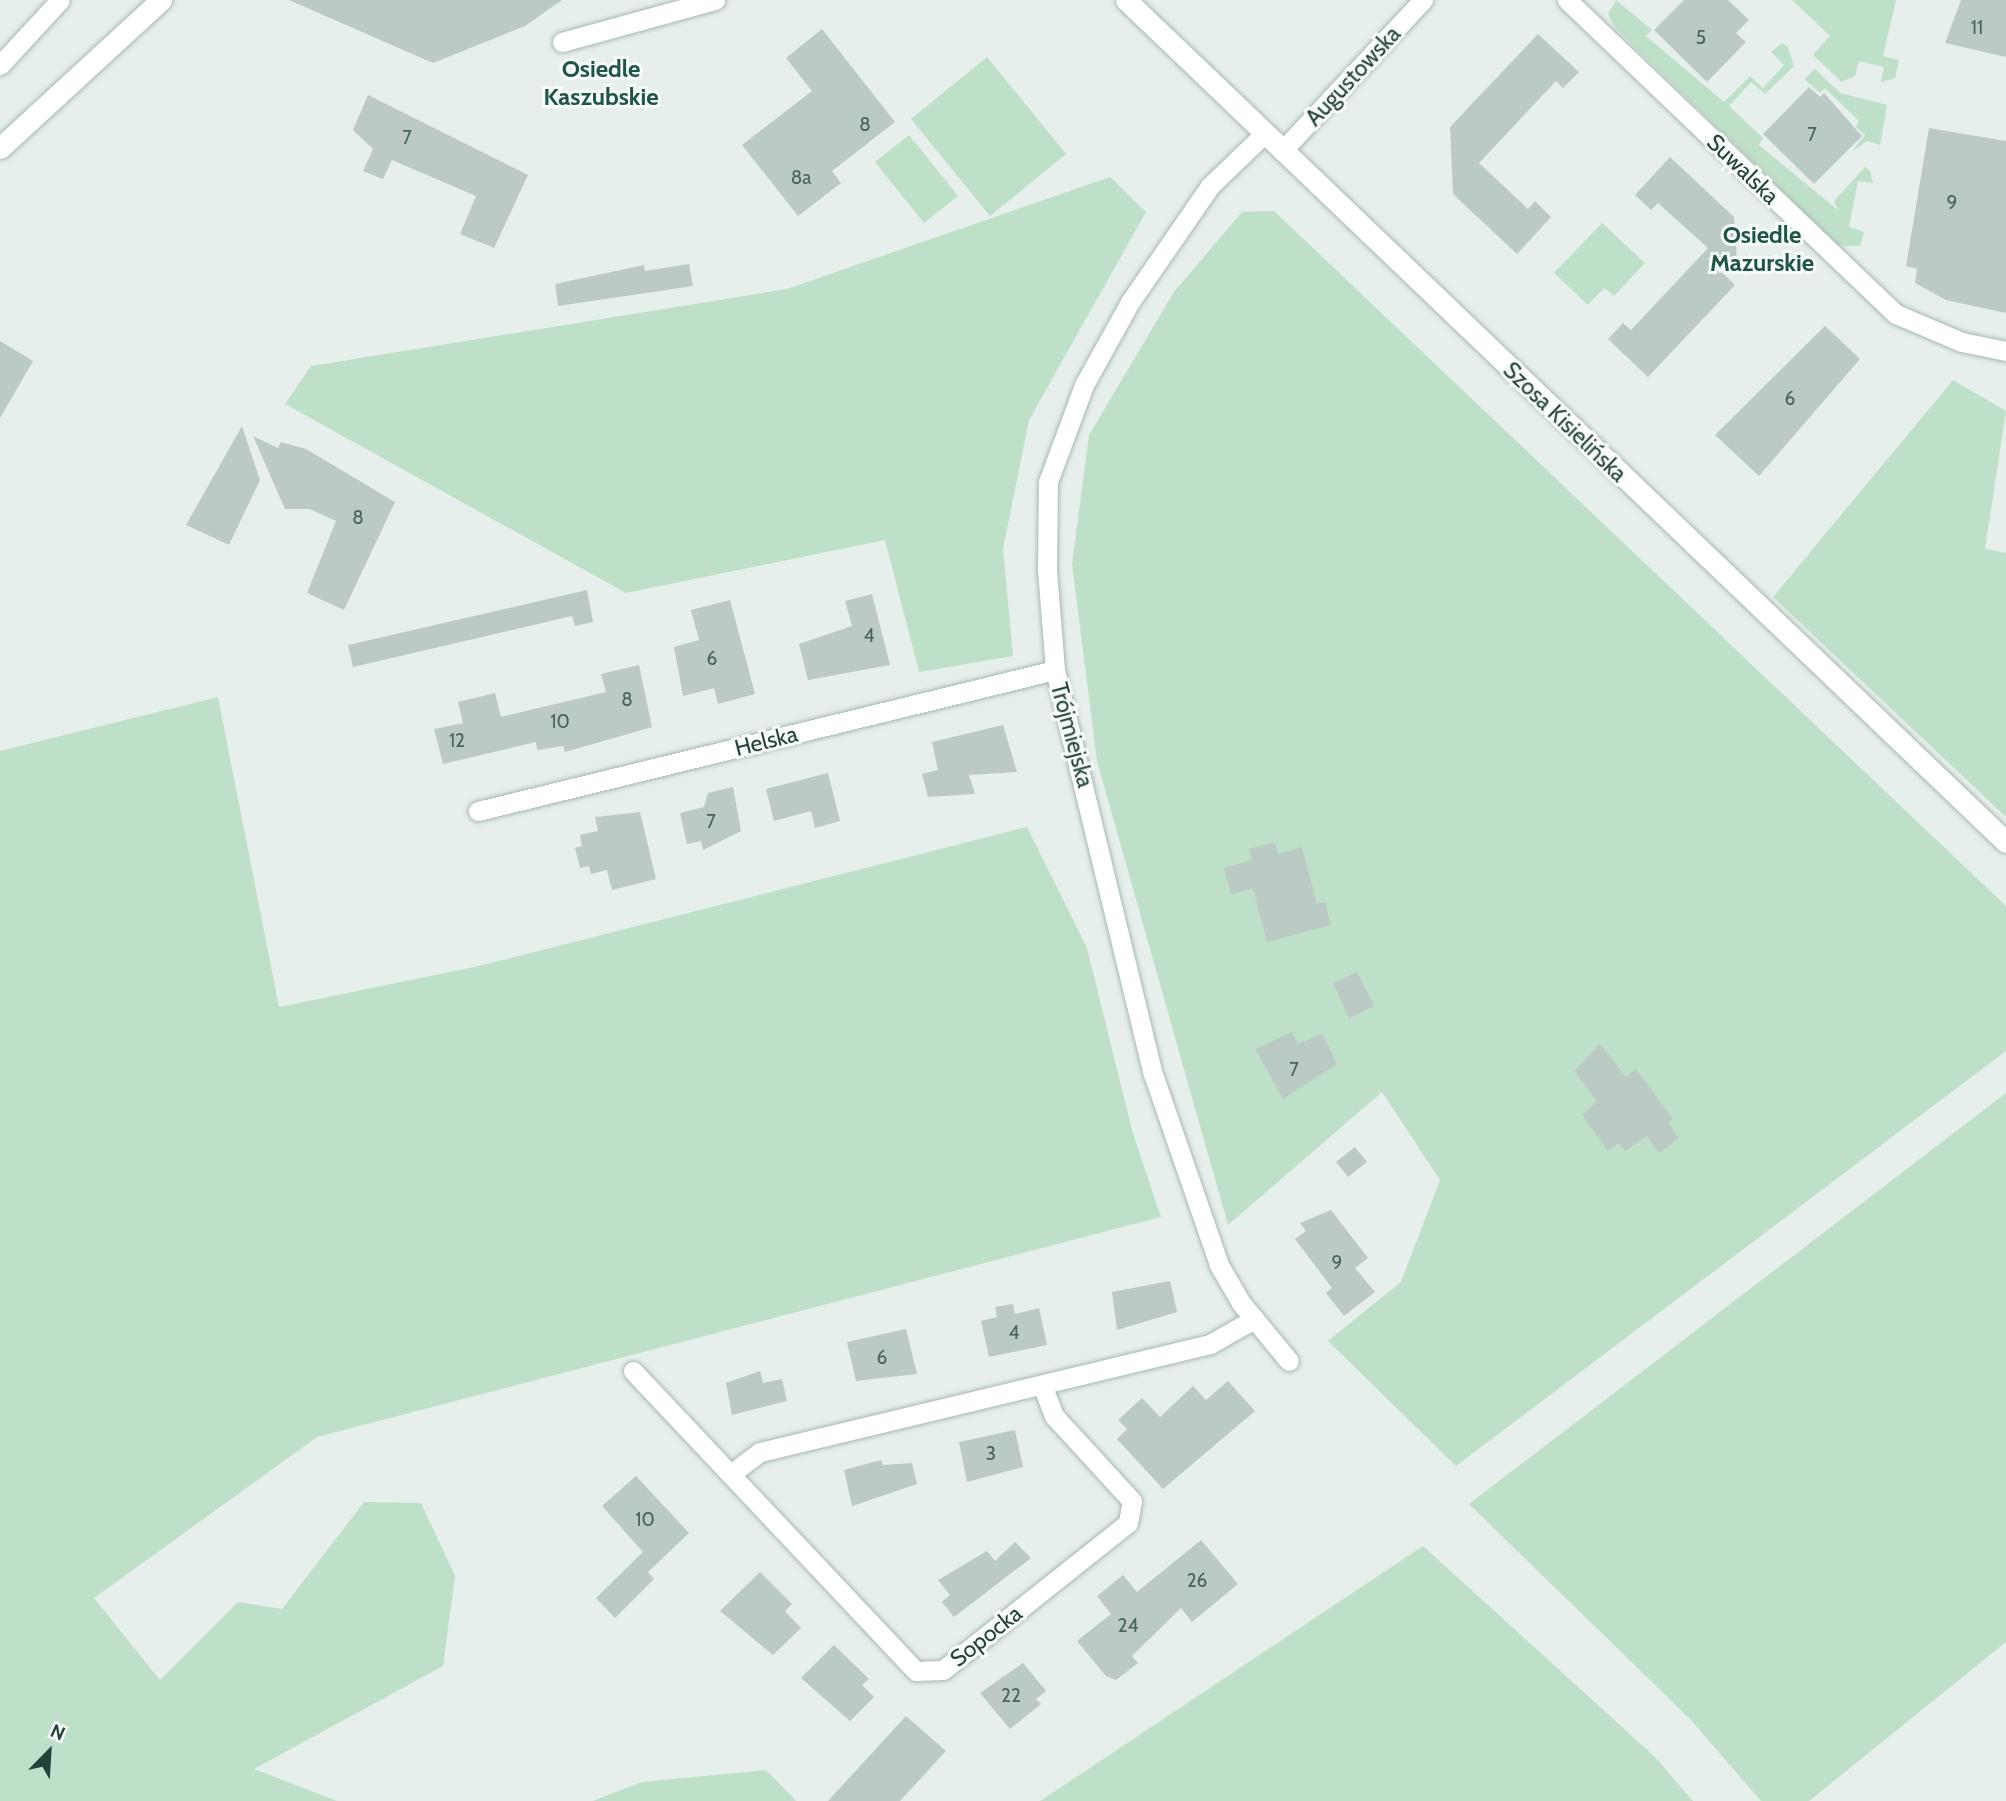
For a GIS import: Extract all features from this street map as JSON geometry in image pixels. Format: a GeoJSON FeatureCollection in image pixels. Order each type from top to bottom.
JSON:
{"type":"FeatureCollection","features":[{"type":"Feature","properties":{"kind":"street"},"geometry":{"type":"LineString","coordinates":[[0,65],[60,0]]}},
{"type":"Feature","properties":{"kind":"street"},"geometry":{"type":"LineString","coordinates":[[0,148],[161,0]]}},
{"type":"Feature","properties":{"kind":"street"},"geometry":{"type":"LineString","coordinates":[[562,42],[715,0]]}},
{"type":"Feature","properties":{"kind":"street","name":"Szosa Kisielińska"},"geometry":{"type":"LineString","coordinates":[[1126,0],[2006,842]]}},
{"type":"Feature","properties":{"kind":"street","name":"Augustowska"},"geometry":{"type":"LineString","coordinates":[[1282,151],[1423,0]]}},
{"type":"Feature","properties":{"kind":"street","name":"Suwalska"},"geometry":{"type":"LineString","coordinates":[[1567,0],[1896,314],[1962,342],[2006,351]]}},
{"type":"Feature","properties":{"kind":"street","name":"Trójmiejska"},"geometry":{"type":"LineString","coordinates":[[1264,134],[1210,186],[1129,302],[1084,385],[1048,482],[1055,670],[1153,1073],[1219,1265],[1254,1320],[1289,1361]]}},
{"type":"Feature","properties":{"kind":"street","name":"Helska"},"geometry":{"type":"LineString","coordinates":[[478,811],[1055,670]]}},
{"type":"Feature","properties":{"kind":"street"},"geometry":{"type":"LineString","coordinates":[[732,1473],[760,1452],[1210,1344],[1254,1320]]}},
{"type":"Feature","properties":{"kind":"street","name":"Sopocka"},"geometry":{"type":"LineString","coordinates":[[633,1371],[916,1671],[943,1670],[1128,1523],[1132,1501],[1054,1416],[1042,1385]]}},
{"type":"Feature","properties":{"kind":"green space"},"geometry":{"type":"Polygon","coordinates":[[[1616,0],[1652,30],[1646,36],[1724,102],[1750,76],[1763,88],[1784,65],[1771,52],[1782,43],[1788,47],[1794,66],[1765,94],[1751,82],[1729,106],[1763,138],[1759,145],[1839,211],[1834,201],[1865,167],[1870,171],[1873,183],[1858,181],[1849,227],[1864,232],[1860,246],[1839,246],[1616,29],[1608,14],[1616,0]]]}},
{"type":"Feature","properties":{"kind":"green space"},"geometry":{"type":"Polygon","coordinates":[[[1792,0],[1896,0],[1883,56],[1899,60],[1895,78],[1881,82],[1884,67],[1859,61],[1855,76],[1842,82],[1813,55],[1830,36],[1792,0]]]}},
{"type":"Feature","properties":{"kind":"green space"},"geometry":{"type":"Polygon","coordinates":[[[987,57],[1066,154],[990,216],[911,119],[987,57]]]}},
{"type":"Feature","properties":{"kind":"green space"},"geometry":{"type":"Polygon","coordinates":[[[1815,69],[1840,93],[1887,105],[1880,145],[1867,141],[1852,151],[1865,135],[1856,127],[1859,121],[1825,88],[1820,93],[1804,79],[1815,69]]]}},
{"type":"Feature","properties":{"kind":"green space"},"geometry":{"type":"Polygon","coordinates":[[[909,135],[958,196],[924,223],[875,162],[909,135]]]}},
{"type":"Feature","properties":{"kind":"green space"},"geometry":{"type":"Polygon","coordinates":[[[1110,177],[1146,212],[1029,420],[1003,549],[1013,656],[919,672],[885,540],[626,593],[285,404],[311,366],[787,289],[1110,177]]]}},
{"type":"Feature","properties":{"kind":"green space"},"geometry":{"type":"Polygon","coordinates":[[[1274,211],[2006,906],[2006,1051],[1456,1466],[1328,1341],[1401,1282],[1440,1180],[1382,1092],[1228,1225],[1097,761],[1072,564],[1089,435],[1174,292],[1242,212],[1274,211]]]}},
{"type":"Feature","properties":{"kind":"green space"},"geometry":{"type":"Polygon","coordinates":[[[1602,223],[1645,263],[1614,296],[1604,288],[1588,305],[1554,273],[1602,223]]]}},
{"type":"Feature","properties":{"kind":"green space"},"geometry":{"type":"Polygon","coordinates":[[[1953,380],[2006,411],[1985,549],[2006,553],[2006,817],[1773,597],[1953,380]]]}},
{"type":"Feature","properties":{"kind":"green space"},"geometry":{"type":"Polygon","coordinates":[[[218,697],[279,1007],[479,966],[1027,827],[1087,948],[1133,1134],[1161,1217],[317,1437],[94,1598],[160,1680],[238,1602],[282,1609],[364,1502],[421,1503],[455,1576],[443,1666],[254,1769],[337,1801],[0,1801],[0,751],[218,697]]]}},
{"type":"Feature","properties":{"kind":"green space"},"geometry":{"type":"Polygon","coordinates":[[[2006,1093],[2006,1642],[1809,1801],[1761,1801],[1691,1720],[1469,1504],[2006,1093]]]}},
{"type":"Feature","properties":{"kind":"green space"},"geometry":{"type":"Polygon","coordinates":[[[1423,1546],[1655,1757],[1693,1801],[1040,1801],[1423,1546]]]}},
{"type":"Feature","properties":{"kind":"green space"},"geometry":{"type":"Polygon","coordinates":[[[766,1770],[796,1801],[593,1801],[642,1782],[766,1770]]]}},
{"type":"Feature","properties":{"kind":"building"},"geometry":{"type":"Polygon","coordinates":[[[289,0],[562,0],[525,26],[433,63],[289,0]]]}},
{"type":"Feature","properties":{"kind":"building"},"geometry":{"type":"Polygon","coordinates":[[[1684,0],[1728,0],[1749,20],[1736,33],[1746,42],[1707,82],[1654,30],[1684,0]]]}},
{"type":"Feature","properties":{"kind":"building"},"geometry":{"type":"Polygon","coordinates":[[[1961,0],[2006,0],[2006,57],[1945,43],[1961,0]]]}},
{"type":"Feature","properties":{"kind":"building"},"geometry":{"type":"Polygon","coordinates":[[[822,29],[895,122],[832,171],[841,183],[798,216],[742,145],[812,91],[786,58],[822,29]]]}},
{"type":"Feature","properties":{"kind":"building"},"geometry":{"type":"Polygon","coordinates":[[[1538,34],[1579,72],[1563,88],[1556,81],[1479,163],[1528,209],[1535,201],[1551,217],[1517,254],[1453,194],[1450,127],[1538,34]]]}},
{"type":"Feature","properties":{"kind":"building"},"geometry":{"type":"Polygon","coordinates":[[[1809,87],[1820,97],[1824,93],[1862,136],[1814,184],[1763,134],[1809,87]]]}},
{"type":"Feature","properties":{"kind":"building"},"geometry":{"type":"Polygon","coordinates":[[[368,95],[528,175],[494,248],[460,234],[476,196],[392,160],[383,179],[363,171],[373,149],[353,130],[368,95]]]}},
{"type":"Feature","properties":{"kind":"building"},"geometry":{"type":"Polygon","coordinates":[[[1929,128],[2006,141],[2006,313],[1946,300],[1915,283],[1917,269],[1906,266],[1929,128]]]}},
{"type":"Feature","properties":{"kind":"building"},"geometry":{"type":"Polygon","coordinates":[[[1670,157],[1734,217],[1737,261],[1707,258],[1735,285],[1648,377],[1608,339],[1623,323],[1631,330],[1708,248],[1658,203],[1651,210],[1635,195],[1670,157]]]}},
{"type":"Feature","properties":{"kind":"building"},"geometry":{"type":"Polygon","coordinates":[[[689,264],[693,286],[558,306],[555,284],[644,265],[645,271],[689,264]]]}},
{"type":"Feature","properties":{"kind":"building"},"geometry":{"type":"Polygon","coordinates":[[[1825,326],[1860,359],[1759,476],[1715,435],[1825,326]]]}},
{"type":"Feature","properties":{"kind":"building"},"geometry":{"type":"Polygon","coordinates":[[[0,341],[33,361],[0,418],[0,341]]]}},
{"type":"Feature","properties":{"kind":"building"},"geometry":{"type":"Polygon","coordinates":[[[242,426],[260,480],[229,545],[186,525],[242,426]]]}},
{"type":"Feature","properties":{"kind":"building"},"geometry":{"type":"Polygon","coordinates":[[[253,436],[278,448],[281,442],[306,449],[395,502],[344,610],[307,593],[336,521],[310,509],[285,509],[253,436]]]}},
{"type":"Feature","properties":{"kind":"building"},"geometry":{"type":"Polygon","coordinates":[[[587,590],[593,622],[575,626],[572,616],[353,667],[348,645],[587,590]]]}},
{"type":"Feature","properties":{"kind":"building"},"geometry":{"type":"Polygon","coordinates":[[[872,594],[890,665],[808,680],[799,644],[852,626],[845,601],[872,594]]]}},
{"type":"Feature","properties":{"kind":"building"},"geometry":{"type":"Polygon","coordinates":[[[730,600],[755,694],[718,704],[714,688],[683,696],[674,647],[699,640],[691,610],[730,600]]]}},
{"type":"Feature","properties":{"kind":"building"},"geometry":{"type":"Polygon","coordinates":[[[639,665],[652,727],[565,752],[563,746],[537,750],[536,742],[443,764],[434,729],[463,723],[458,702],[495,693],[501,717],[606,692],[601,674],[639,665]]]}},
{"type":"Feature","properties":{"kind":"building"},"geometry":{"type":"Polygon","coordinates":[[[1003,725],[1017,772],[969,775],[975,794],[928,797],[922,774],[938,770],[932,742],[1003,725]]]}},
{"type":"Feature","properties":{"kind":"building"},"geometry":{"type":"Polygon","coordinates":[[[828,773],[840,821],[815,828],[811,811],[774,821],[766,789],[828,773]]]}},
{"type":"Feature","properties":{"kind":"building"},"geometry":{"type":"Polygon","coordinates":[[[733,787],[741,831],[703,850],[701,841],[687,844],[680,813],[704,807],[708,793],[733,787]]]}},
{"type":"Feature","properties":{"kind":"building"},"geometry":{"type":"Polygon","coordinates":[[[640,812],[656,879],[612,890],[607,870],[591,874],[589,866],[580,868],[575,848],[582,846],[580,835],[598,831],[595,817],[640,812]]]}},
{"type":"Feature","properties":{"kind":"building"},"geometry":{"type":"Polygon","coordinates":[[[1275,842],[1278,854],[1302,847],[1317,904],[1325,902],[1331,925],[1267,942],[1253,889],[1231,894],[1224,868],[1252,860],[1249,849],[1275,842]]]}},
{"type":"Feature","properties":{"kind":"building"},"geometry":{"type":"Polygon","coordinates":[[[1357,972],[1374,1006],[1349,1018],[1333,983],[1357,972]]]}},
{"type":"Feature","properties":{"kind":"building"},"geometry":{"type":"Polygon","coordinates":[[[1292,1032],[1298,1044],[1322,1033],[1337,1064],[1283,1099],[1255,1049],[1292,1032]]]}},
{"type":"Feature","properties":{"kind":"building"},"geometry":{"type":"Polygon","coordinates":[[[1600,1044],[1626,1077],[1636,1069],[1673,1119],[1668,1123],[1679,1138],[1659,1153],[1647,1136],[1625,1151],[1619,1143],[1608,1151],[1582,1115],[1597,1101],[1574,1071],[1600,1044]]]}},
{"type":"Feature","properties":{"kind":"building"},"geometry":{"type":"Polygon","coordinates":[[[1355,1147],[1367,1162],[1348,1177],[1336,1162],[1355,1147]]]}},
{"type":"Feature","properties":{"kind":"building"},"geometry":{"type":"Polygon","coordinates":[[[1331,1210],[1368,1258],[1355,1268],[1375,1292],[1344,1316],[1326,1293],[1332,1288],[1295,1239],[1306,1231],[1300,1223],[1331,1210]]]}},
{"type":"Feature","properties":{"kind":"building"},"geometry":{"type":"Polygon","coordinates":[[[1170,1281],[1177,1312],[1117,1330],[1112,1292],[1170,1281]]]}},
{"type":"Feature","properties":{"kind":"building"},"geometry":{"type":"Polygon","coordinates":[[[1013,1304],[1015,1314],[1039,1308],[1047,1345],[989,1357],[981,1321],[997,1317],[995,1307],[1013,1304]]]}},
{"type":"Feature","properties":{"kind":"building"},"geometry":{"type":"Polygon","coordinates":[[[906,1329],[917,1374],[856,1381],[847,1342],[906,1329]]]}},
{"type":"Feature","properties":{"kind":"building"},"geometry":{"type":"Polygon","coordinates":[[[760,1371],[763,1383],[782,1379],[787,1401],[732,1415],[726,1383],[760,1371]]]}},
{"type":"Feature","properties":{"kind":"building"},"geometry":{"type":"Polygon","coordinates":[[[1228,1381],[1255,1411],[1163,1489],[1117,1439],[1127,1429],[1118,1420],[1142,1398],[1160,1417],[1193,1386],[1206,1400],[1228,1381]]]}},
{"type":"Feature","properties":{"kind":"building"},"geometry":{"type":"Polygon","coordinates":[[[1015,1430],[1023,1467],[967,1482],[959,1442],[1015,1430]]]}},
{"type":"Feature","properties":{"kind":"building"},"geometry":{"type":"Polygon","coordinates":[[[881,1460],[883,1465],[912,1463],[917,1484],[852,1506],[844,1470],[881,1460]]]}},
{"type":"Feature","properties":{"kind":"building"},"geometry":{"type":"Polygon","coordinates":[[[636,1476],[689,1533],[648,1572],[654,1579],[615,1618],[596,1598],[643,1552],[602,1506],[636,1476]]]}},
{"type":"Feature","properties":{"kind":"building"},"geometry":{"type":"Polygon","coordinates":[[[1201,1540],[1238,1584],[1192,1622],[1181,1608],[1132,1656],[1138,1663],[1116,1680],[1106,1676],[1077,1641],[1111,1614],[1097,1596],[1123,1575],[1137,1592],[1201,1540]]]}},
{"type":"Feature","properties":{"kind":"building"},"geometry":{"type":"Polygon","coordinates":[[[1015,1542],[1031,1558],[954,1617],[942,1602],[950,1595],[938,1580],[987,1551],[995,1561],[1015,1542]]]}},
{"type":"Feature","properties":{"kind":"building"},"geometry":{"type":"Polygon","coordinates":[[[760,1572],[792,1604],[785,1611],[801,1628],[773,1655],[720,1611],[760,1572]]]}},
{"type":"Feature","properties":{"kind":"building"},"geometry":{"type":"Polygon","coordinates":[[[834,1645],[869,1679],[862,1685],[874,1697],[850,1721],[801,1678],[834,1645]]]}},
{"type":"Feature","properties":{"kind":"building"},"geometry":{"type":"Polygon","coordinates":[[[1023,1663],[1046,1691],[1036,1699],[1041,1704],[1010,1729],[980,1693],[1023,1663]]]}},
{"type":"Feature","properties":{"kind":"building"},"geometry":{"type":"Polygon","coordinates":[[[906,1716],[946,1751],[900,1801],[828,1801],[906,1716]]]}},
{"type":"Feature","properties":{"kind":"district","name":"Osiedle Kaszubskie"},"geometry":{"type":"Point","coordinates":[601,83]}},
{"type":"Feature","properties":{"kind":"district","name":"Osiedle Mazurskie"},"geometry":{"type":"Point","coordinates":[1762,249]}}]}
